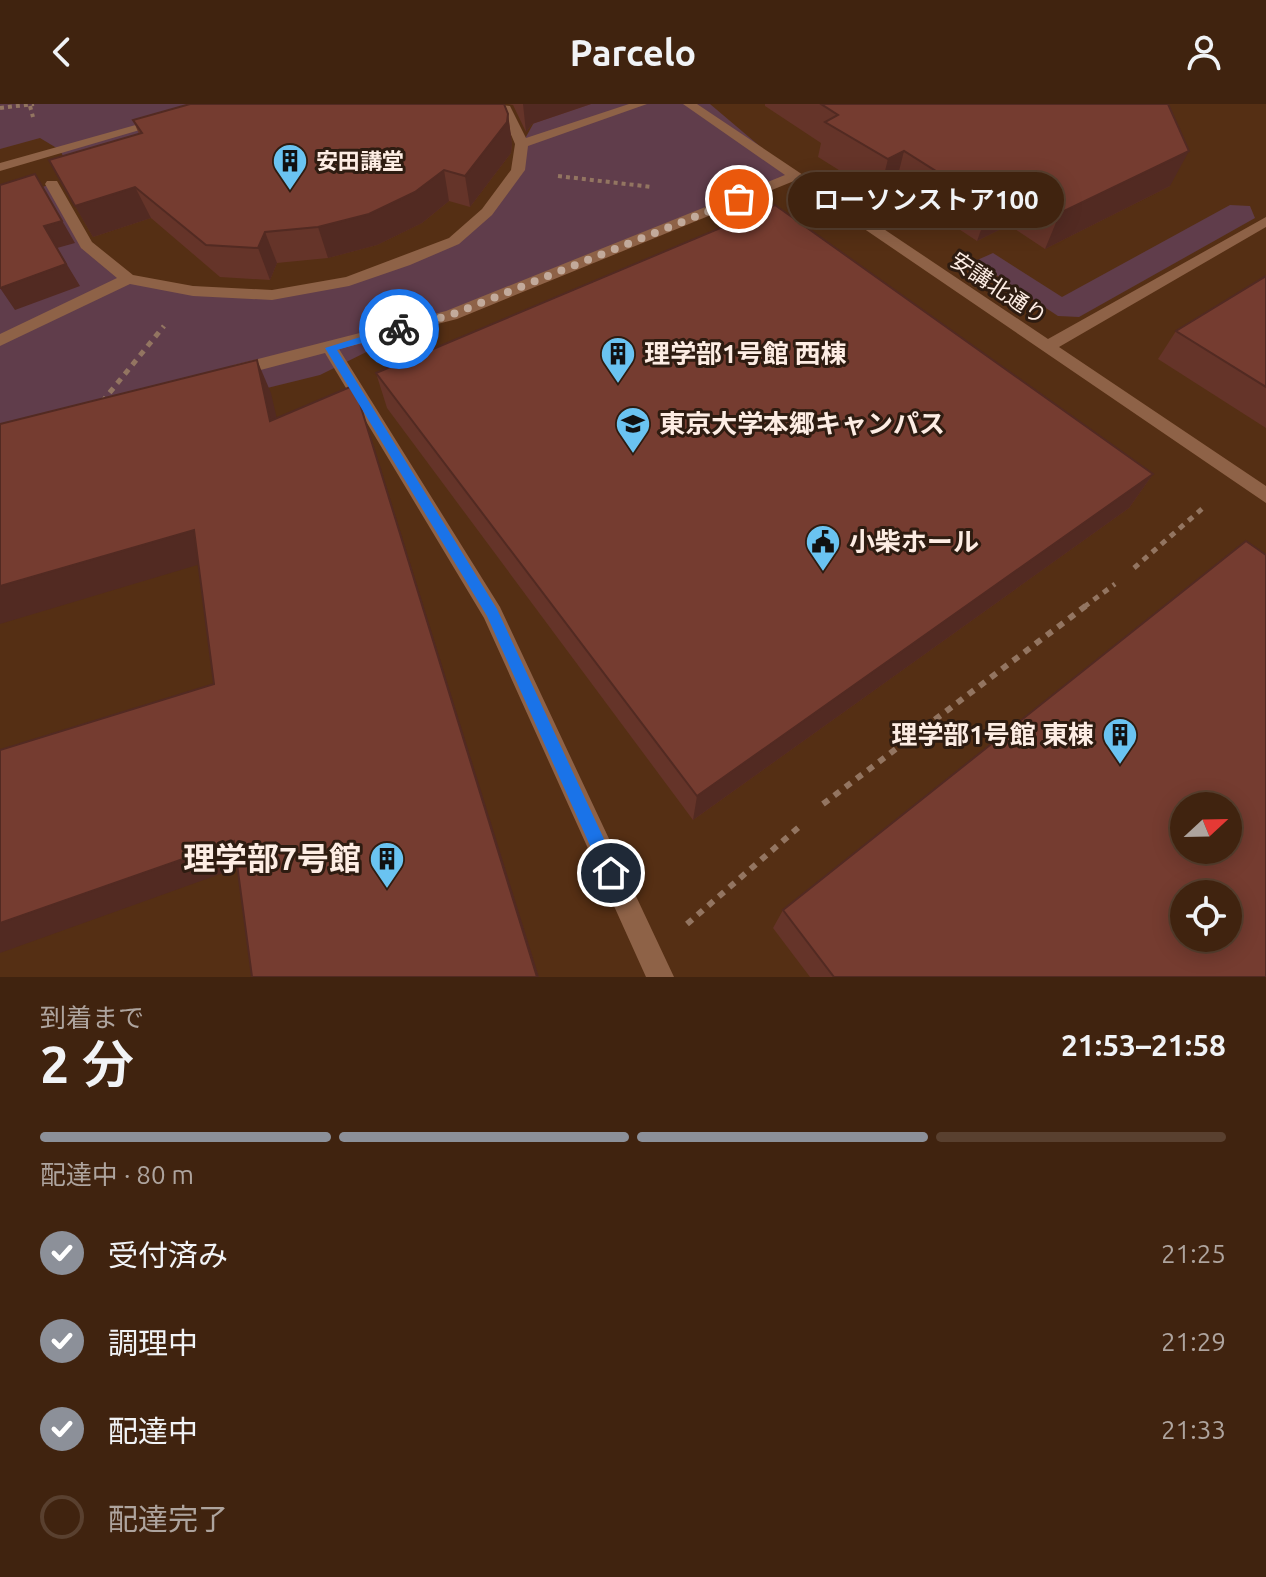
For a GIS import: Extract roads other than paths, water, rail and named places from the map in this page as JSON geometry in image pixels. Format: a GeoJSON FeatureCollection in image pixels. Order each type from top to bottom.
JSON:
{"type":"FeatureCollection","features":[{"type":"Feature","properties":{"kind":"street"},"geometry":{"type":"LineString","coordinates":[[52,184],[86,245],[128,279],[193,291],[272,295],[349,281],[454,241],[487,212],[518,170],[522,144],[506,109],[500,104]]}},
{"type":"Feature","properties":{"kind":"street"},"geometry":{"type":"LineString","coordinates":[[522,144],[641,104]]}},
{"type":"Feature","properties":{"kind":"street","name":"安講北通り"},"geometry":{"type":"LineString","coordinates":[[689,104],[1266,496]]}},
{"type":"Feature","properties":{"kind":"street"},"geometry":{"type":"LineString","coordinates":[[0,167],[176,118]]}},
{"type":"Feature","properties":{"kind":"street"},"geometry":{"type":"LineString","coordinates":[[223,374],[451,315],[795,176]]}},
{"type":"Feature","properties":{"kind":"street"},"geometry":{"type":"LineString","coordinates":[[1047,347],[1266,221]]}},
{"type":"Feature","properties":{"kind":"street"},"geometry":{"type":"LineString","coordinates":[[0,341],[128,279]]}},
{"type":"Feature","properties":{"kind":"street"},"geometry":{"type":"LineString","coordinates":[[330,348],[492,613],[660,977]]}},
{"type":"Feature","properties":{"kind":"place","name":"安田講堂"},"geometry":{"type":"Point","coordinates":[290,192]}},
{"type":"Feature","properties":{"kind":"place","name":"ローソンストア100"},"geometry":{"type":"Point","coordinates":[739,199]}},
{"type":"Feature","properties":{"kind":"place","name":"理学部1号館 西棟"},"geometry":{"type":"Point","coordinates":[618,385]}},
{"type":"Feature","properties":{"kind":"place","name":"東京大学本郷キャンパス"},"geometry":{"type":"Point","coordinates":[633,455]}},
{"type":"Feature","properties":{"kind":"place","name":"小柴ホール"},"geometry":{"type":"Point","coordinates":[823,573]}},
{"type":"Feature","properties":{"kind":"place","name":"理学部1号館 東棟"},"geometry":{"type":"Point","coordinates":[1120,766]}},
{"type":"Feature","properties":{"kind":"place","name":"理学部7号館"},"geometry":{"type":"Point","coordinates":[387,890]}}]}
